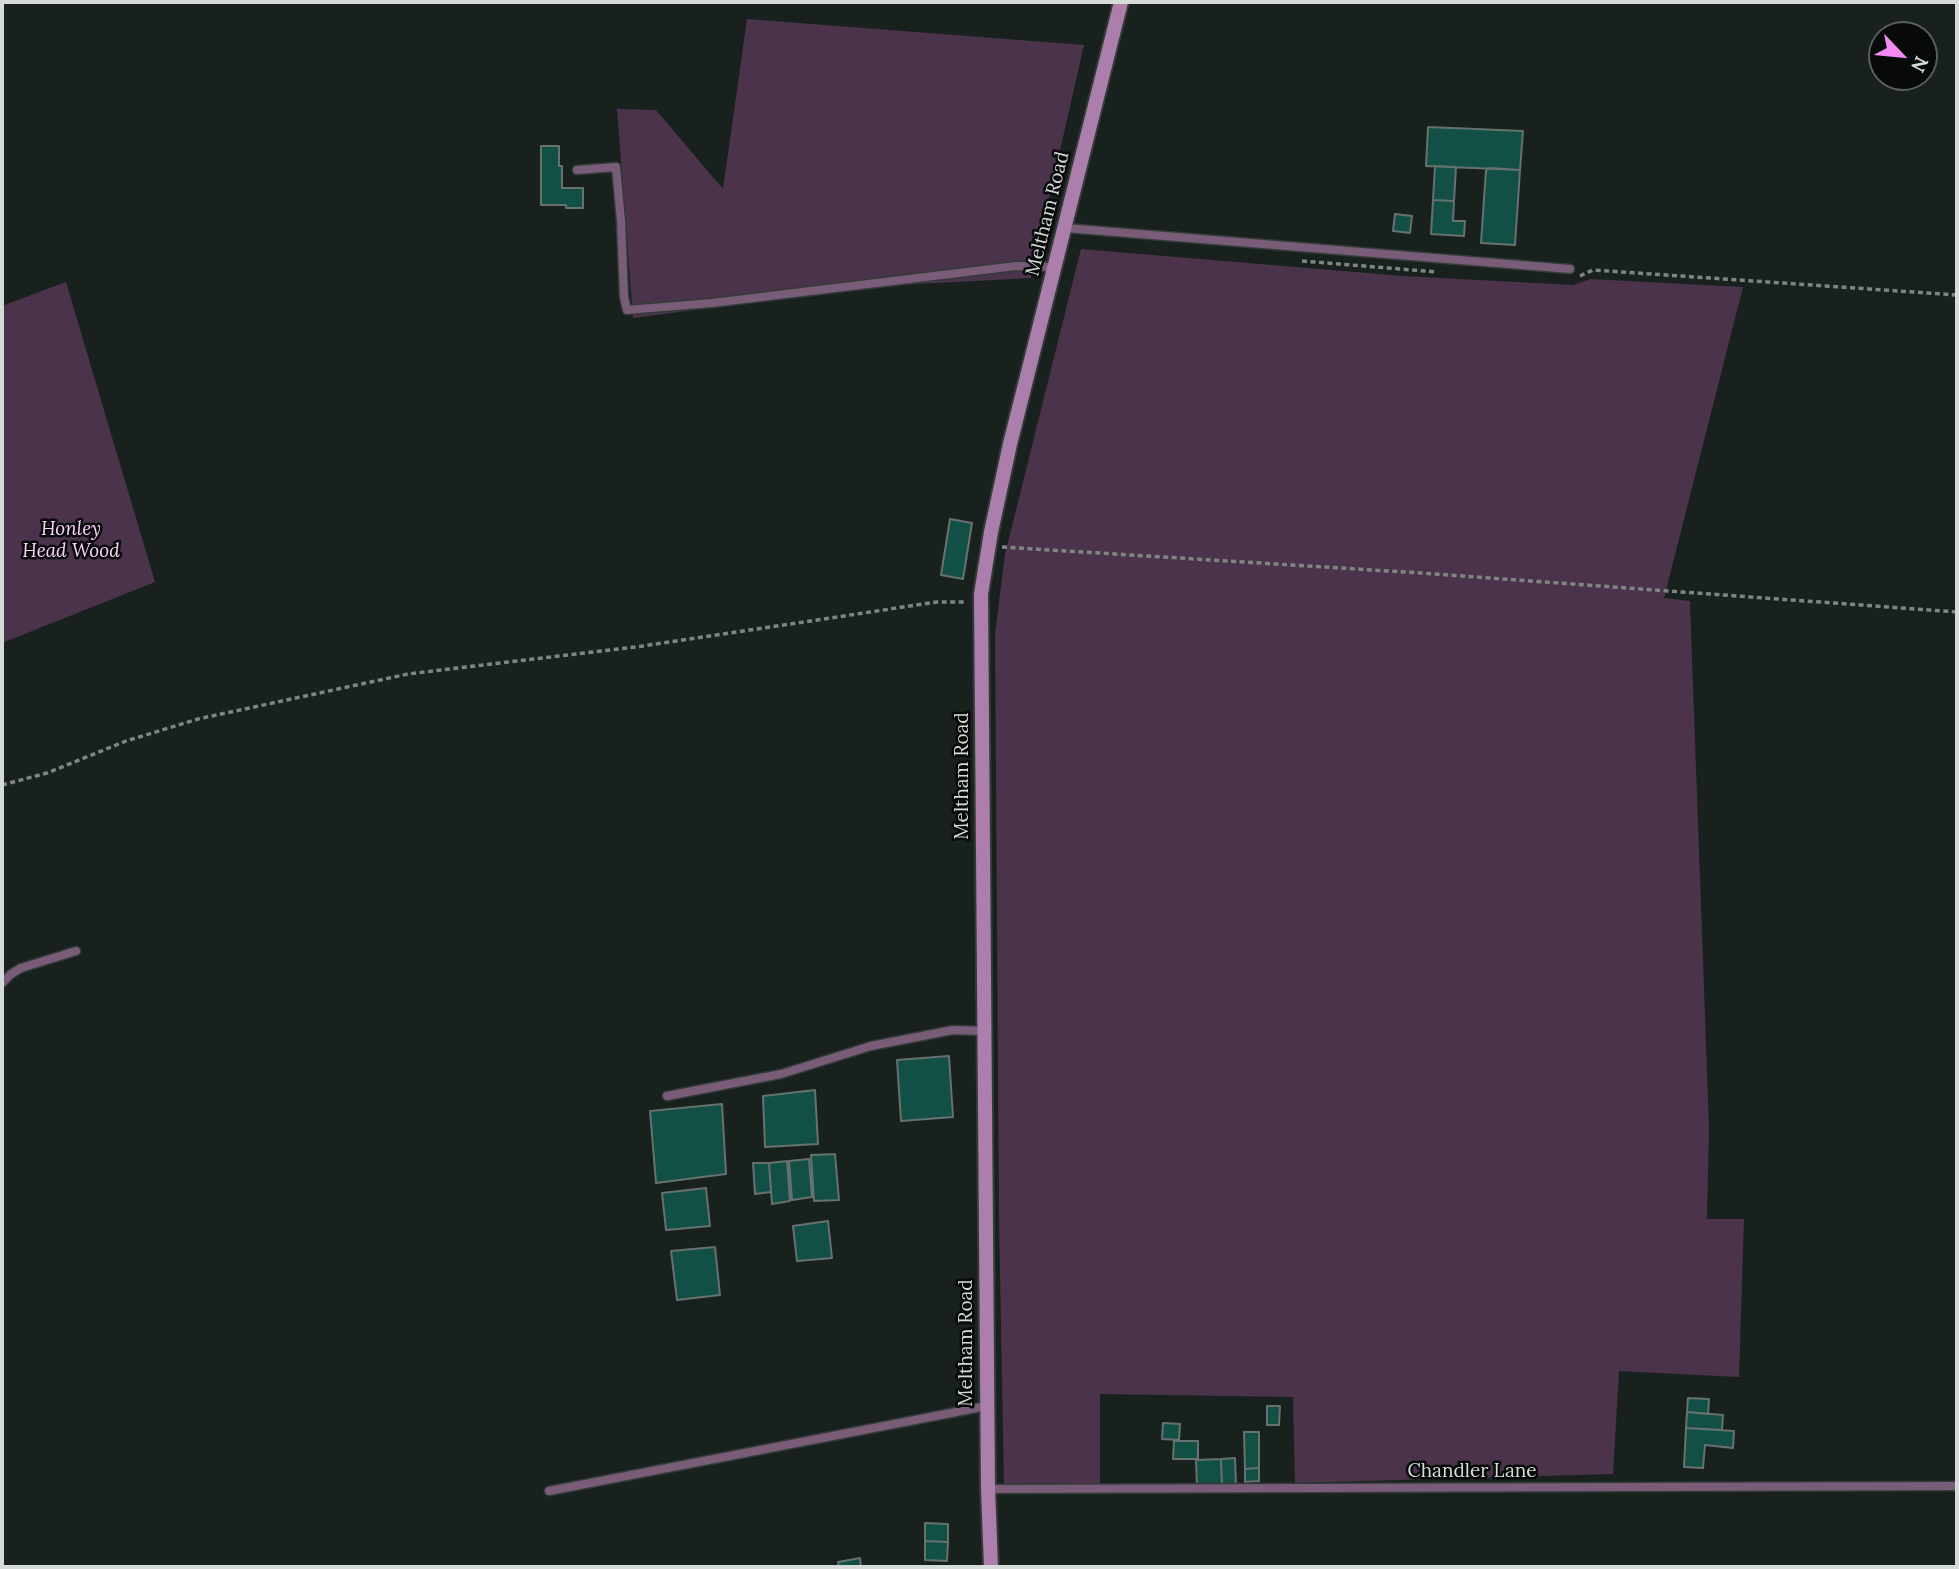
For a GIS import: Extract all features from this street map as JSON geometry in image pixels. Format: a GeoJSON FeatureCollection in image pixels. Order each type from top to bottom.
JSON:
{"type":"FeatureCollection","features":[{"type":"Feature","properties":{"kind":"street","name":"Meltham Road"},"geometry":{"type":"LineString","coordinates":[[991,1567],[987,1406],[981,602],[989,546],[1010,444],[1121,2]]}},
{"type":"Feature","properties":{"kind":"lane"},"geometry":{"type":"LineString","coordinates":[[577,170],[616,167],[627,310],[712,303],[1016,266],[1055,267]]}},
{"type":"Feature","properties":{"kind":"lane"},"geometry":{"type":"LineString","coordinates":[[1066,228],[1570,269]]}},
{"type":"Feature","properties":{"kind":"lane"},"geometry":{"type":"LineString","coordinates":[[2,983],[21,968],[76,951]]}},
{"type":"Feature","properties":{"kind":"lane"},"geometry":{"type":"LineString","coordinates":[[667,1096],[781,1074],[871,1046],[953,1030],[984,1031]]}},
{"type":"Feature","properties":{"kind":"lane"},"geometry":{"type":"LineString","coordinates":[[549,1492],[987,1406]]}},
{"type":"Feature","properties":{"kind":"lane","name":"Chandler Lane"},"geometry":{"type":"LineString","coordinates":[[988,1489],[1957,1486]]}},
{"type":"Feature","properties":{"kind":"path"},"geometry":{"type":"LineString","coordinates":[[989,546],[1371,569],[1957,612]]}},
{"type":"Feature","properties":{"kind":"path"},"geometry":{"type":"LineString","coordinates":[[2,785],[47,773],[126,741],[198,719],[408,674],[615,649],[937,602],[981,602]]}},
{"type":"Feature","properties":{"kind":"green space"},"geometry":{"type":"Polygon","coordinates":[[[747,19],[1084,45],[1031,278],[880,286],[633,318],[617,109],[656,110],[723,189],[747,19]]]}},
{"type":"Feature","properties":{"kind":"green space"},"geometry":{"type":"Polygon","coordinates":[[[1081,249],[1403,276],[1573,285],[1590,279],[1743,287],[1664,598],[1690,601],[1709,1129],[1707,1219],[1744,1219],[1739,1377],[1619,1371],[1613,1474],[1295,1483],[1293,1397],[1100,1394],[1100,1485],[1004,1487],[999,1218],[995,634],[1005,554],[1081,249]]]}},
{"type":"Feature","properties":{"kind":"green space","name":"Honley Head Wood"},"geometry":{"type":"Polygon","coordinates":[[[66,282],[155,582],[2,643],[2,306],[66,282]]]}},
{"type":"Feature","properties":{"kind":"building"},"geometry":{"type":"Polygon","coordinates":[[[1428,127],[1523,131],[1520,170],[1426,166],[1428,127]]]}},
{"type":"Feature","properties":{"kind":"building"},"geometry":{"type":"Polygon","coordinates":[[[541,146],[559,146],[562,188],[583,188],[583,208],[541,205],[541,146]]]}},
{"type":"Feature","properties":{"kind":"building"},"geometry":{"type":"Polygon","coordinates":[[[1435,166],[1456,167],[1454,201],[1433,200],[1435,166]]]}},
{"type":"Feature","properties":{"kind":"building"},"geometry":{"type":"Polygon","coordinates":[[[1486,170],[1520,170],[1515,245],[1481,243],[1486,170]]]}},
{"type":"Feature","properties":{"kind":"building"},"geometry":{"type":"Polygon","coordinates":[[[1433,200],[1454,201],[1453,221],[1465,221],[1464,236],[1431,234],[1433,200]]]}},
{"type":"Feature","properties":{"kind":"building"},"geometry":{"type":"Polygon","coordinates":[[[1395,214],[1412,216],[1410,233],[1393,231],[1395,214]]]}},
{"type":"Feature","properties":{"kind":"building"},"geometry":{"type":"Polygon","coordinates":[[[950,519],[972,523],[963,579],[941,575],[950,519]]]}},
{"type":"Feature","properties":{"kind":"building"},"geometry":{"type":"Polygon","coordinates":[[[949,1056],[953,1117],[901,1121],[897,1060],[949,1056]]]}},
{"type":"Feature","properties":{"kind":"building"},"geometry":{"type":"Polygon","coordinates":[[[815,1090],[818,1144],[765,1147],[763,1096],[815,1090]]]}},
{"type":"Feature","properties":{"kind":"building"},"geometry":{"type":"Polygon","coordinates":[[[722,1104],[726,1174],[656,1183],[650,1111],[722,1104]]]}},
{"type":"Feature","properties":{"kind":"building"},"geometry":{"type":"Polygon","coordinates":[[[835,1154],[839,1200],[814,1201],[811,1155],[835,1154]]]}},
{"type":"Feature","properties":{"kind":"building"},"geometry":{"type":"Polygon","coordinates":[[[809,1159],[812,1197],[792,1200],[789,1161],[809,1159]]]}},
{"type":"Feature","properties":{"kind":"building"},"geometry":{"type":"Polygon","coordinates":[[[787,1161],[790,1201],[772,1204],[769,1163],[787,1161]]]}},
{"type":"Feature","properties":{"kind":"building"},"geometry":{"type":"Polygon","coordinates":[[[753,1163],[769,1163],[771,1192],[755,1194],[753,1163]]]}},
{"type":"Feature","properties":{"kind":"building"},"geometry":{"type":"Polygon","coordinates":[[[706,1188],[710,1226],[666,1230],[662,1193],[706,1188]]]}},
{"type":"Feature","properties":{"kind":"building"},"geometry":{"type":"Polygon","coordinates":[[[828,1221],[832,1258],[797,1261],[793,1226],[828,1221]]]}},
{"type":"Feature","properties":{"kind":"building"},"geometry":{"type":"Polygon","coordinates":[[[715,1247],[720,1295],[677,1300],[671,1251],[715,1247]]]}},
{"type":"Feature","properties":{"kind":"building"},"geometry":{"type":"Polygon","coordinates":[[[1688,1398],[1709,1399],[1708,1414],[1687,1412],[1688,1398]]]}},
{"type":"Feature","properties":{"kind":"building"},"geometry":{"type":"Polygon","coordinates":[[[1267,1406],[1280,1406],[1279,1425],[1267,1425],[1267,1406]]]}},
{"type":"Feature","properties":{"kind":"building"},"geometry":{"type":"Polygon","coordinates":[[[1687,1412],[1723,1415],[1722,1430],[1686,1428],[1687,1412]]]}},
{"type":"Feature","properties":{"kind":"building"},"geometry":{"type":"Polygon","coordinates":[[[1163,1423],[1180,1424],[1179,1440],[1162,1439],[1163,1423]]]}},
{"type":"Feature","properties":{"kind":"building"},"geometry":{"type":"Polygon","coordinates":[[[1686,1428],[1734,1431],[1733,1448],[1705,1445],[1703,1468],[1684,1467],[1686,1428]]]}},
{"type":"Feature","properties":{"kind":"building"},"geometry":{"type":"Polygon","coordinates":[[[1244,1432],[1259,1432],[1259,1468],[1245,1469],[1244,1432]]]}},
{"type":"Feature","properties":{"kind":"building"},"geometry":{"type":"Polygon","coordinates":[[[1174,1441],[1198,1441],[1198,1459],[1173,1459],[1174,1441]]]}},
{"type":"Feature","properties":{"kind":"building"},"geometry":{"type":"Polygon","coordinates":[[[1235,1458],[1236,1486],[1222,1486],[1221,1459],[1235,1458]]]}},
{"type":"Feature","properties":{"kind":"building"},"geometry":{"type":"Polygon","coordinates":[[[1221,1459],[1222,1486],[1197,1487],[1196,1460],[1221,1459]]]}},
{"type":"Feature","properties":{"kind":"building"},"geometry":{"type":"Polygon","coordinates":[[[1259,1468],[1259,1481],[1245,1482],[1245,1469],[1259,1468]]]}},
{"type":"Feature","properties":{"kind":"building"},"geometry":{"type":"Polygon","coordinates":[[[925,1523],[948,1524],[948,1542],[925,1541],[925,1523]]]}},
{"type":"Feature","properties":{"kind":"building"},"geometry":{"type":"Polygon","coordinates":[[[925,1541],[948,1542],[947,1561],[925,1560],[925,1541]]]}},
{"type":"Feature","properties":{"kind":"building"},"geometry":{"type":"Polygon","coordinates":[[[860,1558],[861,1567],[839,1567],[838,1562],[860,1558]]]}}]}
